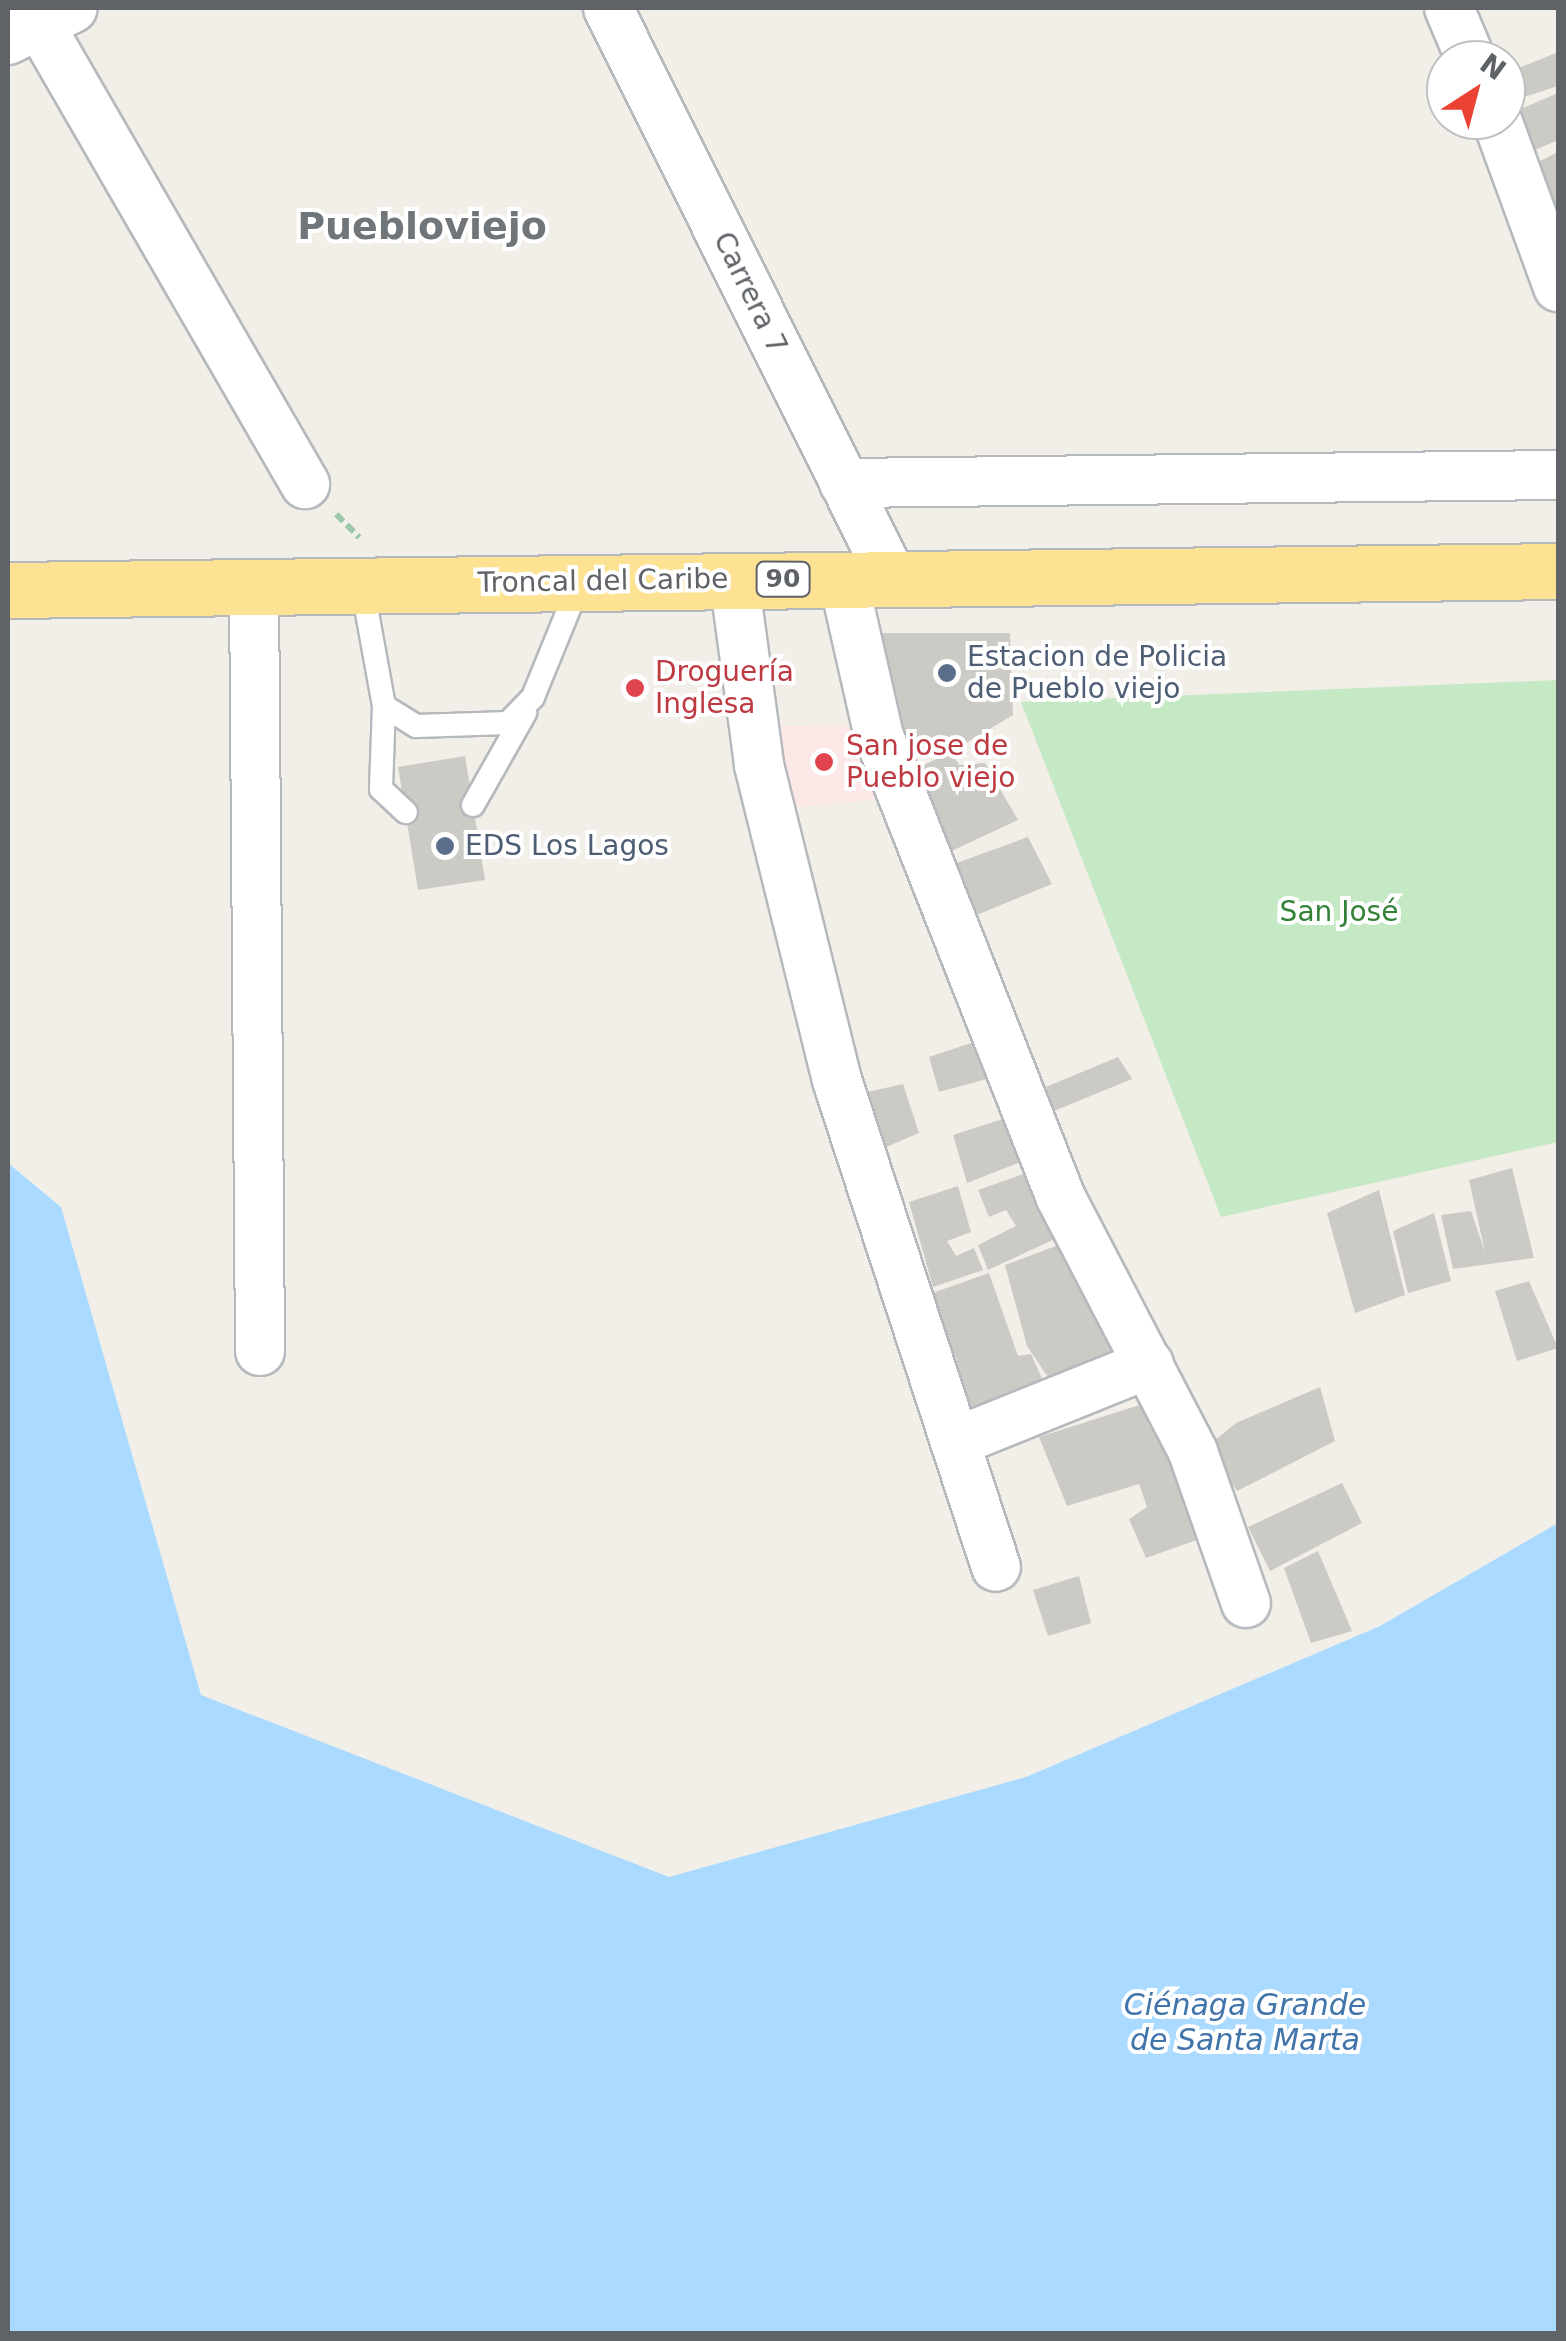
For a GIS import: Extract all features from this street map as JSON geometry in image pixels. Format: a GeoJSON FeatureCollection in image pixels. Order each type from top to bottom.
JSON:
{"type":"FeatureCollection","features":[{"type":"Feature","properties":{"kind":"highway","name":"Troncal del Caribe"},"geometry":{"type":"LineString","coordinates":[[8,590],[1558,570]]}},
{"type":"Feature","properties":{"kind":"street","name":"Carrera 7"},"geometry":{"type":"LineString","coordinates":[[608,8],[844,483],[868,578],[879,736],[1060,1196],[1193,1452],[1246,1603]]}},
{"type":"Feature","properties":{"kind":"street"},"geometry":{"type":"LineString","coordinates":[[1449,8],[1463,40]]}},
{"type":"Feature","properties":{"kind":"street"},"geometry":{"type":"LineString","coordinates":[[37,19],[305,484]]}},
{"type":"Feature","properties":{"kind":"street"},"geometry":{"type":"LineString","coordinates":[[1503,140],[1558,287]]}},
{"type":"Feature","properties":{"kind":"street"},"geometry":{"type":"LineString","coordinates":[[844,483],[1558,476]]}},
{"type":"Feature","properties":{"kind":"street"},"geometry":{"type":"LineString","coordinates":[[734,579],[759,764],[837,1080],[996,1566]]}},
{"type":"Feature","properties":{"kind":"street"},"geometry":{"type":"LineString","coordinates":[[254,586],[260,1350]]}},
{"type":"Feature","properties":{"kind":"street"},"geometry":{"type":"LineString","coordinates":[[955,1442],[1149,1364]]}},
{"type":"Feature","properties":{"kind":"lane"},"geometry":{"type":"LineString","coordinates":[[473,805],[533,697],[580,581]]}},
{"type":"Feature","properties":{"kind":"lane"},"geometry":{"type":"LineString","coordinates":[[362,584],[384,706],[382,789],[406,812]]}},
{"type":"Feature","properties":{"kind":"lane"},"geometry":{"type":"LineString","coordinates":[[384,706],[416,726],[508,723],[533,697]]}},
{"type":"Feature","properties":{"kind":"shaded area","name":"San jose de Pueblo viejo"},"geometry":{"type":"Polygon","coordinates":[[[863,725],[885,799],[778,809],[772,726],[863,725]]]}},
{"type":"Feature","properties":{"kind":"green space","name":"San José"},"geometry":{"type":"Polygon","coordinates":[[[1558,680],[1558,1142],[1221,1217],[1021,702],[1558,680]]]}},
{"type":"Feature","properties":{"kind":"water","name":"Ciénaga Grande de Santa Marta"},"geometry":{"type":"Polygon","coordinates":[[[8,1163],[61,1207],[201,1695],[669,1877],[1026,1777],[1380,1626],[1558,1523],[1558,2333],[8,2333],[8,1163]]]}},
{"type":"Feature","properties":{"kind":"building"},"geometry":{"type":"Polygon","coordinates":[[[1558,52],[1558,86],[1526,96],[1526,65],[1558,52]]]}},
{"type":"Feature","properties":{"kind":"building"},"geometry":{"type":"Polygon","coordinates":[[[1558,93],[1558,140],[1533,151],[1526,132],[1526,107],[1558,93]]]}},
{"type":"Feature","properties":{"kind":"building"},"geometry":{"type":"Polygon","coordinates":[[[1558,152],[1558,211],[1540,161],[1558,152]]]}},
{"type":"Feature","properties":{"kind":"building","name":"Estacion de Policia de Pueblo viejo"},"geometry":{"type":"Polygon","coordinates":[[[878,633],[1010,633],[1013,715],[951,752],[907,754],[878,633]]]}},
{"type":"Feature","properties":{"kind":"building"},"geometry":{"type":"Polygon","coordinates":[[[951,752],[959,765],[985,763],[1018,820],[943,855],[909,772],[951,752]]]}},
{"type":"Feature","properties":{"kind":"building","name":"EDS Los Lagos"},"geometry":{"type":"Polygon","coordinates":[[[465,756],[485,880],[418,890],[398,767],[465,756]]]}},
{"type":"Feature","properties":{"kind":"building"},"geometry":{"type":"Polygon","coordinates":[[[1028,837],[1052,884],[972,917],[951,865],[1028,837]]]}},
{"type":"Feature","properties":{"kind":"building"},"geometry":{"type":"Polygon","coordinates":[[[977,1041],[987,1079],[939,1092],[929,1057],[977,1041]]]}},
{"type":"Feature","properties":{"kind":"building"},"geometry":{"type":"Polygon","coordinates":[[[1118,1057],[1132,1079],[1054,1111],[1046,1087],[1118,1057]]]}},
{"type":"Feature","properties":{"kind":"building"},"geometry":{"type":"Polygon","coordinates":[[[903,1084],[919,1133],[884,1148],[863,1093],[903,1084]]]}},
{"type":"Feature","properties":{"kind":"building"},"geometry":{"type":"Polygon","coordinates":[[[1009,1117],[1026,1160],[967,1183],[953,1135],[1009,1117]]]}},
{"type":"Feature","properties":{"kind":"building"},"geometry":{"type":"Polygon","coordinates":[[[1512,1168],[1534,1258],[1453,1269],[1441,1215],[1471,1211],[1485,1252],[1469,1180],[1512,1168]]]}},
{"type":"Feature","properties":{"kind":"building"},"geometry":{"type":"Polygon","coordinates":[[[1029,1172],[1057,1238],[988,1270],[978,1245],[1016,1226],[1006,1210],[989,1217],[978,1190],[1029,1172]]]}},
{"type":"Feature","properties":{"kind":"building"},"geometry":{"type":"Polygon","coordinates":[[[958,1186],[971,1232],[947,1241],[956,1256],[974,1248],[983,1270],[933,1287],[909,1202],[958,1186]]]}},
{"type":"Feature","properties":{"kind":"building"},"geometry":{"type":"Polygon","coordinates":[[[1379,1190],[1405,1295],[1355,1313],[1327,1213],[1379,1190]]]}},
{"type":"Feature","properties":{"kind":"building"},"geometry":{"type":"Polygon","coordinates":[[[1434,1213],[1451,1281],[1408,1293],[1393,1231],[1434,1213]]]}},
{"type":"Feature","properties":{"kind":"building"},"geometry":{"type":"Polygon","coordinates":[[[1061,1244],[1122,1356],[1054,1386],[1027,1346],[1005,1265],[1061,1244]]]}},
{"type":"Feature","properties":{"kind":"building"},"geometry":{"type":"Polygon","coordinates":[[[989,1273],[1018,1356],[1031,1354],[1047,1390],[964,1417],[947,1369],[957,1360],[924,1296],[989,1273]]]}},
{"type":"Feature","properties":{"kind":"building"},"geometry":{"type":"Polygon","coordinates":[[[1529,1281],[1558,1348],[1517,1361],[1495,1291],[1529,1281]]]}},
{"type":"Feature","properties":{"kind":"building"},"geometry":{"type":"Polygon","coordinates":[[[1320,1387],[1335,1441],[1237,1491],[1207,1447],[1236,1423],[1320,1387]]]}},
{"type":"Feature","properties":{"kind":"building"},"geometry":{"type":"Polygon","coordinates":[[[1146,1403],[1205,1537],[1146,1558],[1129,1519],[1147,1507],[1139,1484],[1067,1506],[1039,1437],[1146,1403]]]}},
{"type":"Feature","properties":{"kind":"building"},"geometry":{"type":"Polygon","coordinates":[[[1342,1483],[1362,1523],[1270,1571],[1248,1527],[1342,1483]]]}},
{"type":"Feature","properties":{"kind":"building"},"geometry":{"type":"Polygon","coordinates":[[[1318,1551],[1352,1631],[1311,1643],[1284,1568],[1318,1551]]]}},
{"type":"Feature","properties":{"kind":"building"},"geometry":{"type":"Polygon","coordinates":[[[1079,1576],[1091,1623],[1048,1636],[1033,1590],[1079,1576]]]}},
{"type":"Feature","properties":{"kind":"place","name":"Estacion de Policia de Pueblo viejo"},"geometry":{"type":"Point","coordinates":[947,673]}},
{"type":"Feature","properties":{"kind":"place","name":"Droguería Inglesa"},"geometry":{"type":"Point","coordinates":[635,688]}},
{"type":"Feature","properties":{"kind":"place","name":"San jose de Pueblo viejo"},"geometry":{"type":"Point","coordinates":[824,762]}},
{"type":"Feature","properties":{"kind":"place","name":"EDS Los Lagos"},"geometry":{"type":"Point","coordinates":[445,846]}},
{"type":"Feature","properties":{"kind":"district","name":"Puebloviejo"},"geometry":{"type":"Point","coordinates":[422,227]}}]}
